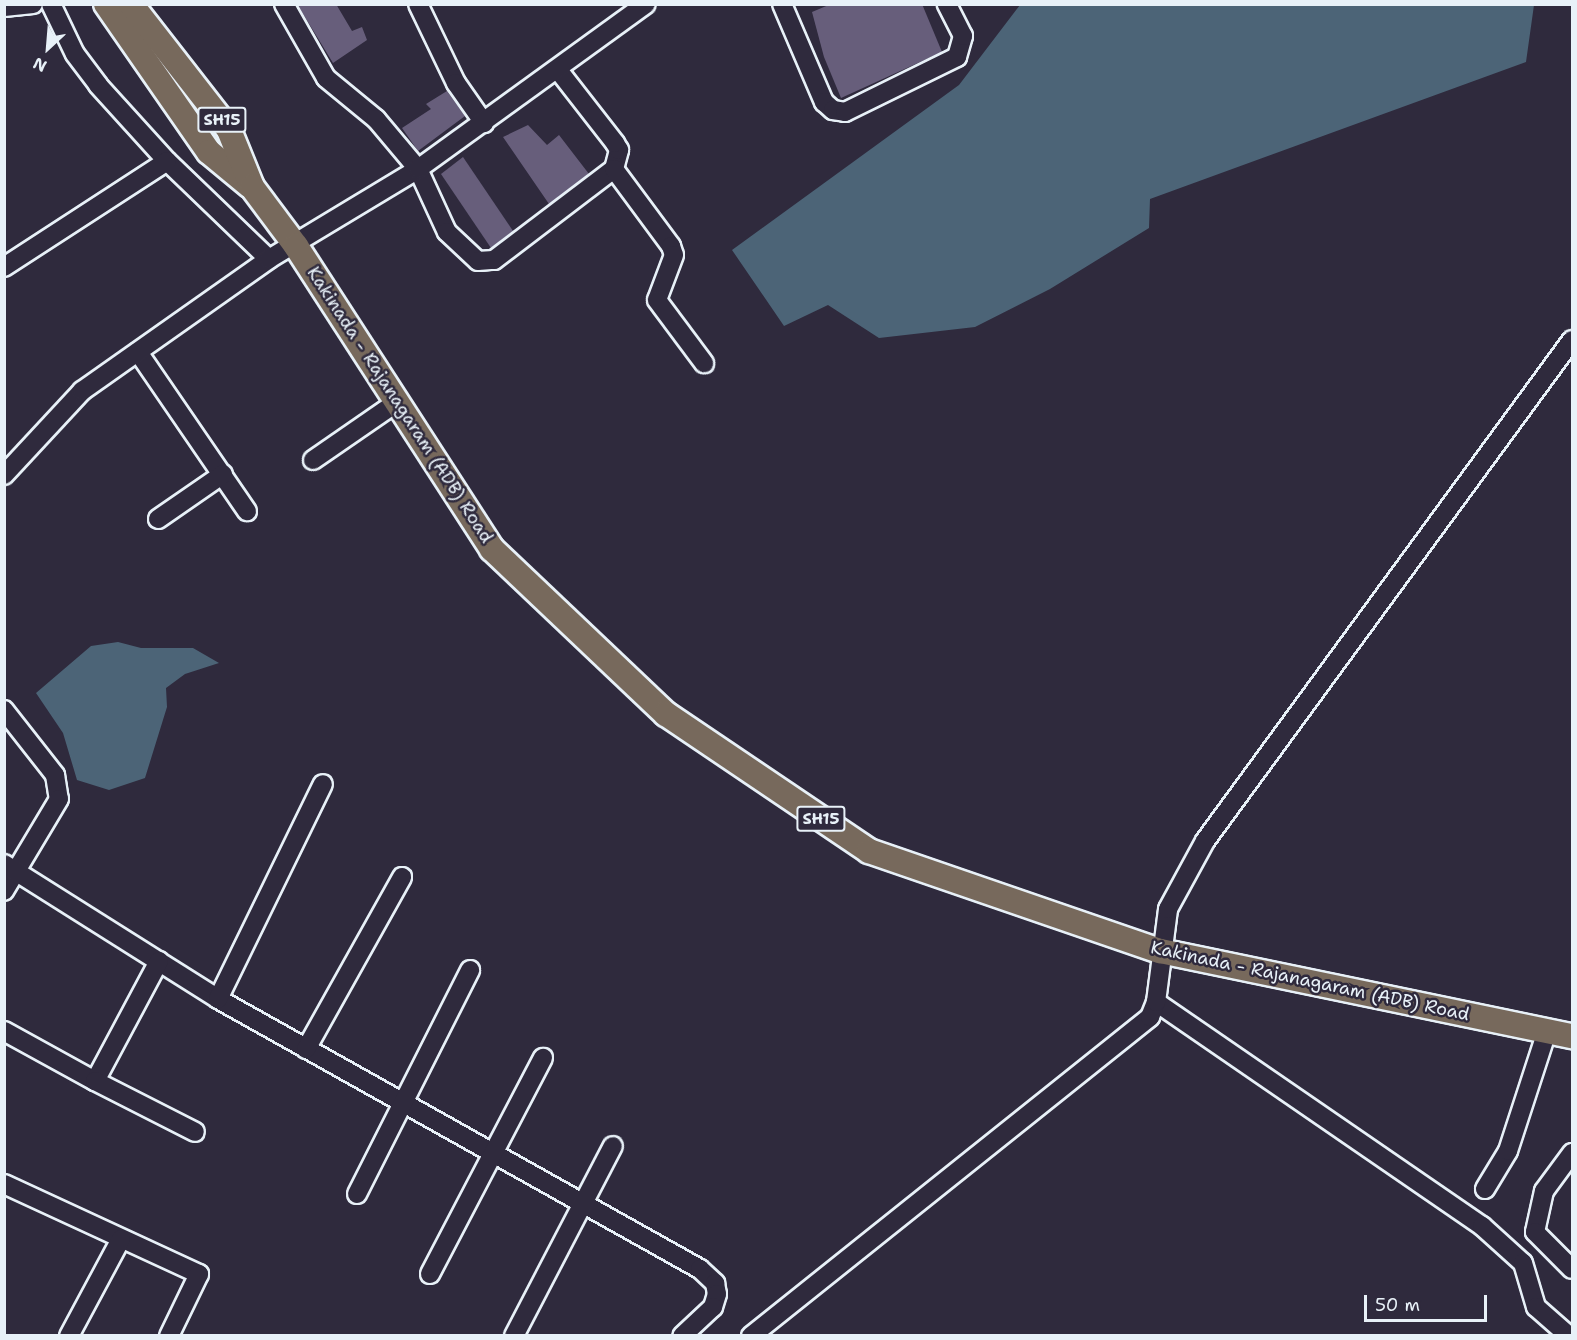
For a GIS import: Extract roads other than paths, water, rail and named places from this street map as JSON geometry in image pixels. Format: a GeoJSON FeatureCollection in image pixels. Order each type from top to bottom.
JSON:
{"type":"FeatureCollection","features":[{"type":"Feature","properties":{"kind":"main road","name":"SH15"},"geometry":{"type":"LineString","coordinates":[[106,4],[209,152],[252,187]]}},
{"type":"Feature","properties":{"kind":"main road","name":"Kakinada - Rajanagaram (ADB) Road"},"geometry":{"type":"LineString","coordinates":[[131,4],[229,129],[252,187],[296,246],[492,549],[666,714],[868,851],[1160,951],[1572,1036]]}},
{"type":"Feature","properties":{"kind":"street"},"geometry":{"type":"LineString","coordinates":[[4,7],[33,4]]}},
{"type":"Feature","properties":{"kind":"street"},"geometry":{"type":"LineString","coordinates":[[51,4],[86,70],[167,161],[269,259]]}},
{"type":"Feature","properties":{"kind":"street"},"geometry":{"type":"LineString","coordinates":[[284,4],[326,78],[376,119],[418,169],[447,232],[478,261],[494,260],[614,169],[619,150],[615,142],[559,71]]}},
{"type":"Feature","properties":{"kind":"street"},"geometry":{"type":"LineString","coordinates":[[418,4],[456,83],[484,123]]}},
{"type":"Feature","properties":{"kind":"street"},"geometry":{"type":"LineString","coordinates":[[4,475],[74,398],[269,259],[296,246],[418,169],[559,71],[646,4]]}},
{"type":"Feature","properties":{"kind":"street"},"geometry":{"type":"LineString","coordinates":[[782,4],[824,102],[833,110],[845,112],[957,57],[963,36],[947,4]]}},
{"type":"Feature","properties":{"kind":"street"},"geometry":{"type":"LineString","coordinates":[[4,267],[167,161]]}},
{"type":"Feature","properties":{"kind":"street"},"geometry":{"type":"LineString","coordinates":[[614,169],[671,246],[674,255],[657,300],[704,363]]}},
{"type":"Feature","properties":{"kind":"street"},"geometry":{"type":"LineString","coordinates":[[751,1335],[1142,1027],[1156,1002],[1160,951],[1168,909],[1205,841],[1572,340]]}},
{"type":"Feature","properties":{"kind":"street"},"geometry":{"type":"LineString","coordinates":[[138,352],[247,511]]}},
{"type":"Feature","properties":{"kind":"street"},"geometry":{"type":"LineString","coordinates":[[314,460],[397,402]]}},
{"type":"Feature","properties":{"kind":"street"},"geometry":{"type":"LineString","coordinates":[[158,519],[223,474]]}},
{"type":"Feature","properties":{"kind":"street"},"geometry":{"type":"LineString","coordinates":[[4,710],[55,775],[59,799],[10,868],[4,891]]}},
{"type":"Feature","properties":{"kind":"street"},"geometry":{"type":"LineString","coordinates":[[218,999],[323,784]]}},
{"type":"Feature","properties":{"kind":"street"},"geometry":{"type":"LineString","coordinates":[[10,868],[218,999],[700,1269],[715,1283],[713,1307],[682,1335]]}},
{"type":"Feature","properties":{"kind":"street"},"geometry":{"type":"LineString","coordinates":[[306,1048],[402,878]]}},
{"type":"Feature","properties":{"kind":"street"},"geometry":{"type":"LineString","coordinates":[[95,1081],[159,962]]}},
{"type":"Feature","properties":{"kind":"street"},"geometry":{"type":"LineString","coordinates":[[357,1194],[470,970]]}},
{"type":"Feature","properties":{"kind":"street"},"geometry":{"type":"LineString","coordinates":[[1156,1002],[1482,1226],[1523,1263],[1536,1307],[1569,1335]]}},
{"type":"Feature","properties":{"kind":"street"},"geometry":{"type":"LineString","coordinates":[[4,1031],[195,1132]]}},
{"type":"Feature","properties":{"kind":"street"},"geometry":{"type":"LineString","coordinates":[[1485,1190],[1508,1151],[1547,1031]]}},
{"type":"Feature","properties":{"kind":"street"},"geometry":{"type":"LineString","coordinates":[[430,1274],[543,1058]]}},
{"type":"Feature","properties":{"kind":"street"},"geometry":{"type":"LineString","coordinates":[[514,1335],[613,1146]]}},
{"type":"Feature","properties":{"kind":"street"},"geometry":{"type":"LineString","coordinates":[[1572,1153],[1544,1191],[1535,1233],[1572,1269]]}},
{"type":"Feature","properties":{"kind":"street"},"geometry":{"type":"LineString","coordinates":[[4,1184],[199,1274],[169,1335]]}},
{"type":"Feature","properties":{"kind":"street"},"geometry":{"type":"LineString","coordinates":[[69,1335],[122,1239]]}},
{"type":"Feature","properties":{"kind":"water"},"geometry":{"type":"Polygon","coordinates":[[[1020,5],[1534,5],[1526,62],[1150,199],[1149,228],[1050,289],[975,327],[879,338],[828,305],[784,326],[732,250],[959,85],[1020,5]]]}},
{"type":"Feature","properties":{"kind":"water"},"geometry":{"type":"Polygon","coordinates":[[[118,642],[141,648],[193,648],[219,663],[185,674],[166,688],[167,707],[145,778],[109,790],[77,780],[63,733],[36,693],[91,646],[118,642]]]}}]}
